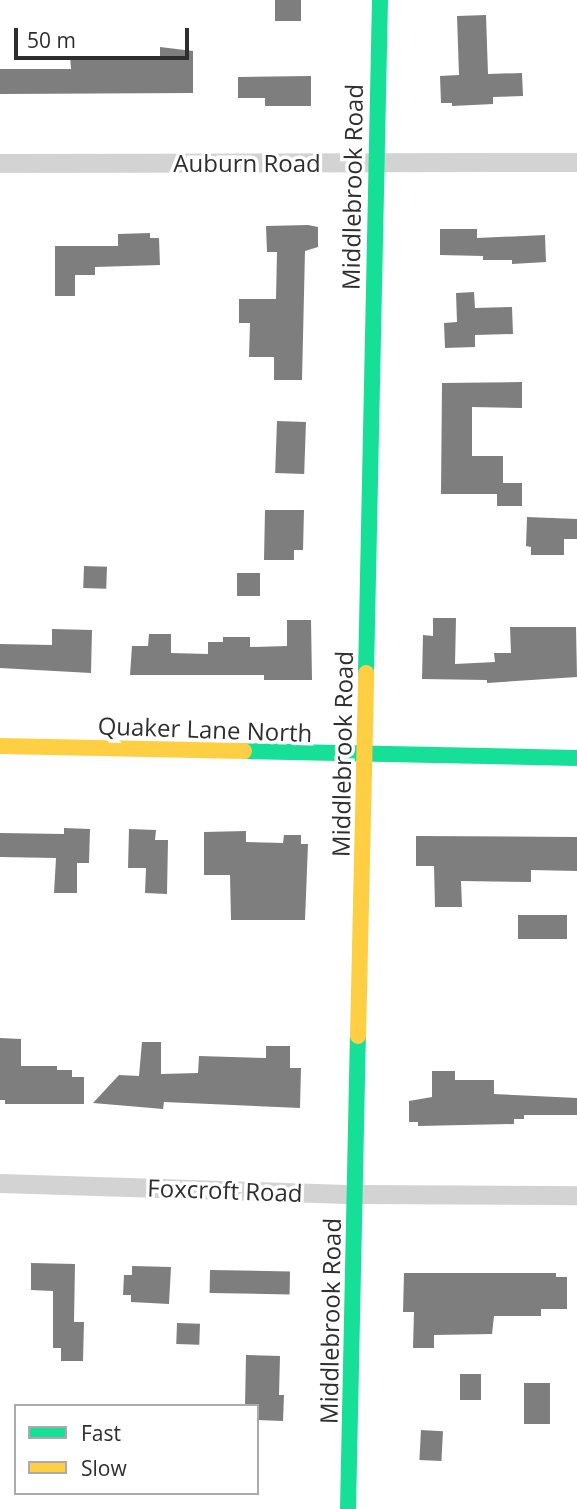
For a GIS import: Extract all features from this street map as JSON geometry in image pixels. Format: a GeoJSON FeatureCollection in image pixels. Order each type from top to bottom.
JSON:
{"type":"FeatureCollection","features":[{"type":"Feature","properties":{"kind":"street","name":"Middlebrook Road"},"geometry":{"type":"LineString","coordinates":[[348,1509],[380,0]]}},
{"type":"Feature","properties":{"kind":"street","name":"Auburn Road"},"geometry":{"type":"LineString","coordinates":[[0,163],[577,162]]}},
{"type":"Feature","properties":{"kind":"street","name":"Quaker Lane North"},"geometry":{"type":"LineString","coordinates":[[0,746],[365,756],[577,758]]}},
{"type":"Feature","properties":{"kind":"street","name":"Foxcroft Road"},"geometry":{"type":"LineString","coordinates":[[0,1184],[355,1194],[577,1195]]}},
{"type":"Feature","properties":{"kind":"building"},"geometry":{"type":"Polygon","coordinates":[[[275,0],[301,0],[301,21],[275,21],[275,0]]]}},
{"type":"Feature","properties":{"kind":"building"},"geometry":{"type":"Polygon","coordinates":[[[486,15],[488,74],[522,73],[523,96],[493,97],[493,104],[452,106],[452,103],[441,103],[440,76],[459,75],[457,16],[486,15]]]}},
{"type":"Feature","properties":{"kind":"building"},"geometry":{"type":"Polygon","coordinates":[[[160,47],[193,51],[193,93],[0,94],[0,69],[71,69],[70,56],[160,57],[160,47]]]}},
{"type":"Feature","properties":{"kind":"building"},"geometry":{"type":"Polygon","coordinates":[[[311,76],[311,106],[265,106],[265,98],[238,98],[238,77],[311,76]]]}},
{"type":"Feature","properties":{"kind":"building"},"geometry":{"type":"Polygon","coordinates":[[[266,226],[318,227],[318,247],[305,251],[302,380],[274,380],[274,357],[249,357],[250,323],[239,323],[239,299],[276,299],[277,252],[267,252],[266,226]]]}},
{"type":"Feature","properties":{"kind":"building"},"geometry":{"type":"Polygon","coordinates":[[[440,229],[477,229],[477,238],[545,235],[546,262],[512,264],[512,260],[483,260],[483,256],[440,255],[440,229]]]}},
{"type":"Feature","properties":{"kind":"building"},"geometry":{"type":"Polygon","coordinates":[[[150,233],[150,238],[159,238],[160,265],[95,267],[95,275],[75,275],[75,296],[55,296],[55,246],[118,246],[118,234],[150,233]]]}},
{"type":"Feature","properties":{"kind":"building"},"geometry":{"type":"Polygon","coordinates":[[[474,292],[475,308],[512,307],[513,334],[475,335],[475,347],[445,348],[444,323],[457,322],[456,293],[474,292]]]}},
{"type":"Feature","properties":{"kind":"building"},"geometry":{"type":"Polygon","coordinates":[[[522,382],[522,408],[472,407],[472,456],[503,456],[503,483],[522,483],[522,506],[497,506],[497,494],[441,494],[442,383],[522,382]]]}},
{"type":"Feature","properties":{"kind":"building"},"geometry":{"type":"Polygon","coordinates":[[[277,421],[306,422],[304,474],[275,473],[277,421]]]}},
{"type":"Feature","properties":{"kind":"building"},"geometry":{"type":"Polygon","coordinates":[[[265,510],[304,510],[303,550],[294,550],[294,560],[264,560],[265,510]]]}},
{"type":"Feature","properties":{"kind":"building"},"geometry":{"type":"Polygon","coordinates":[[[527,517],[577,519],[577,539],[564,539],[564,555],[531,555],[531,547],[526,546],[527,517]]]}},
{"type":"Feature","properties":{"kind":"building"},"geometry":{"type":"Polygon","coordinates":[[[84,566],[107,567],[106,589],[83,588],[84,566]]]}},
{"type":"Feature","properties":{"kind":"building"},"geometry":{"type":"Polygon","coordinates":[[[237,573],[260,573],[260,596],[237,596],[237,573]]]}},
{"type":"Feature","properties":{"kind":"building"},"geometry":{"type":"Polygon","coordinates":[[[433,618],[456,618],[455,664],[495,662],[494,653],[511,653],[510,627],[576,627],[577,677],[487,683],[487,680],[422,679],[423,635],[433,636],[433,618]]]}},
{"type":"Feature","properties":{"kind":"building"},"geometry":{"type":"Polygon","coordinates":[[[287,620],[311,620],[312,680],[264,680],[264,675],[130,675],[132,646],[148,646],[149,634],[171,634],[171,653],[208,654],[208,642],[223,642],[223,637],[250,637],[250,647],[287,646],[287,620]]]}},
{"type":"Feature","properties":{"kind":"building"},"geometry":{"type":"Polygon","coordinates":[[[52,629],[92,630],[91,673],[0,668],[0,644],[52,645],[52,629]]]}},
{"type":"Feature","properties":{"kind":"building"},"geometry":{"type":"Polygon","coordinates":[[[64,828],[90,829],[89,863],[77,863],[77,893],[54,893],[56,858],[0,857],[0,833],[64,834],[64,828]]]}},
{"type":"Feature","properties":{"kind":"building"},"geometry":{"type":"Polygon","coordinates":[[[129,829],[156,830],[155,840],[168,840],[167,894],[145,893],[146,868],[128,868],[129,829]]]}},
{"type":"Feature","properties":{"kind":"building"},"geometry":{"type":"Polygon","coordinates":[[[246,831],[246,842],[283,843],[284,835],[301,835],[301,844],[308,844],[305,920],[231,920],[230,875],[204,875],[204,832],[246,831]]]}},
{"type":"Feature","properties":{"kind":"building"},"geometry":{"type":"Polygon","coordinates":[[[416,836],[577,837],[577,871],[531,870],[531,882],[461,881],[462,907],[435,907],[434,866],[416,866],[416,836]]]}},
{"type":"Feature","properties":{"kind":"building"},"geometry":{"type":"Polygon","coordinates":[[[518,915],[567,915],[567,939],[518,939],[518,915]]]}},
{"type":"Feature","properties":{"kind":"building"},"geometry":{"type":"Polygon","coordinates":[[[0,1038],[21,1039],[21,1066],[57,1066],[57,1070],[72,1070],[72,1077],[84,1077],[84,1104],[5,1104],[5,1100],[0,1100],[0,1038]]]}},
{"type":"Feature","properties":{"kind":"building"},"geometry":{"type":"Polygon","coordinates":[[[142,1042],[161,1042],[161,1074],[198,1073],[199,1056],[266,1058],[266,1046],[290,1046],[290,1068],[301,1068],[300,1108],[164,1102],[163,1109],[93,1103],[119,1075],[139,1076],[142,1042]]]}},
{"type":"Feature","properties":{"kind":"building"},"geometry":{"type":"Polygon","coordinates":[[[432,1071],[455,1071],[455,1080],[494,1080],[494,1094],[577,1098],[577,1115],[524,1115],[524,1119],[514,1119],[514,1124],[418,1126],[418,1122],[409,1122],[409,1101],[432,1097],[432,1071]]]}},
{"type":"Feature","properties":{"kind":"building"},"geometry":{"type":"Polygon","coordinates":[[[31,1263],[75,1264],[74,1322],[84,1322],[83,1361],[61,1361],[61,1348],[53,1348],[53,1291],[31,1290],[31,1263]]]}},
{"type":"Feature","properties":{"kind":"building"},"geometry":{"type":"Polygon","coordinates":[[[132,1266],[171,1267],[169,1304],[131,1302],[131,1295],[123,1295],[124,1275],[132,1275],[132,1266]]]}},
{"type":"Feature","properties":{"kind":"building"},"geometry":{"type":"Polygon","coordinates":[[[210,1270],[290,1271],[290,1294],[210,1293],[210,1270]]]}},
{"type":"Feature","properties":{"kind":"building"},"geometry":{"type":"Polygon","coordinates":[[[404,1273],[556,1273],[556,1277],[567,1277],[567,1309],[541,1309],[541,1316],[494,1316],[492,1334],[434,1335],[434,1348],[413,1348],[414,1312],[403,1312],[404,1273]]]}},
{"type":"Feature","properties":{"kind":"building"},"geometry":{"type":"Polygon","coordinates":[[[177,1323],[200,1324],[199,1345],[176,1344],[177,1323]]]}},
{"type":"Feature","properties":{"kind":"building"},"geometry":{"type":"Polygon","coordinates":[[[246,1355],[280,1356],[279,1395],[284,1395],[283,1421],[259,1420],[259,1404],[245,1404],[246,1355]]]}},
{"type":"Feature","properties":{"kind":"building"},"geometry":{"type":"Polygon","coordinates":[[[460,1374],[481,1374],[481,1400],[460,1400],[460,1374]]]}},
{"type":"Feature","properties":{"kind":"building"},"geometry":{"type":"Polygon","coordinates":[[[524,1383],[550,1383],[550,1424],[524,1424],[524,1383]]]}},
{"type":"Feature","properties":{"kind":"building"},"geometry":{"type":"Polygon","coordinates":[[[421,1430],[443,1431],[441,1461],[419,1460],[421,1430]]]}},
{"type":"Feature","properties":{"kind":"traffic: fast"},"geometry":{"type":"LineString","coordinates":[[366,673],[380,0]]}},
{"type":"Feature","properties":{"kind":"traffic: fast"},"geometry":{"type":"LineString","coordinates":[[244,751],[577,758]]}},
{"type":"Feature","properties":{"kind":"traffic: fast"},"geometry":{"type":"LineString","coordinates":[[348,1509],[358,1036]]}},
{"type":"Feature","properties":{"kind":"traffic: slow"},"geometry":{"type":"LineString","coordinates":[[358,1036],[366,673]]}},
{"type":"Feature","properties":{"kind":"traffic: slow"},"geometry":{"type":"LineString","coordinates":[[0,746],[244,751]]}}]}
